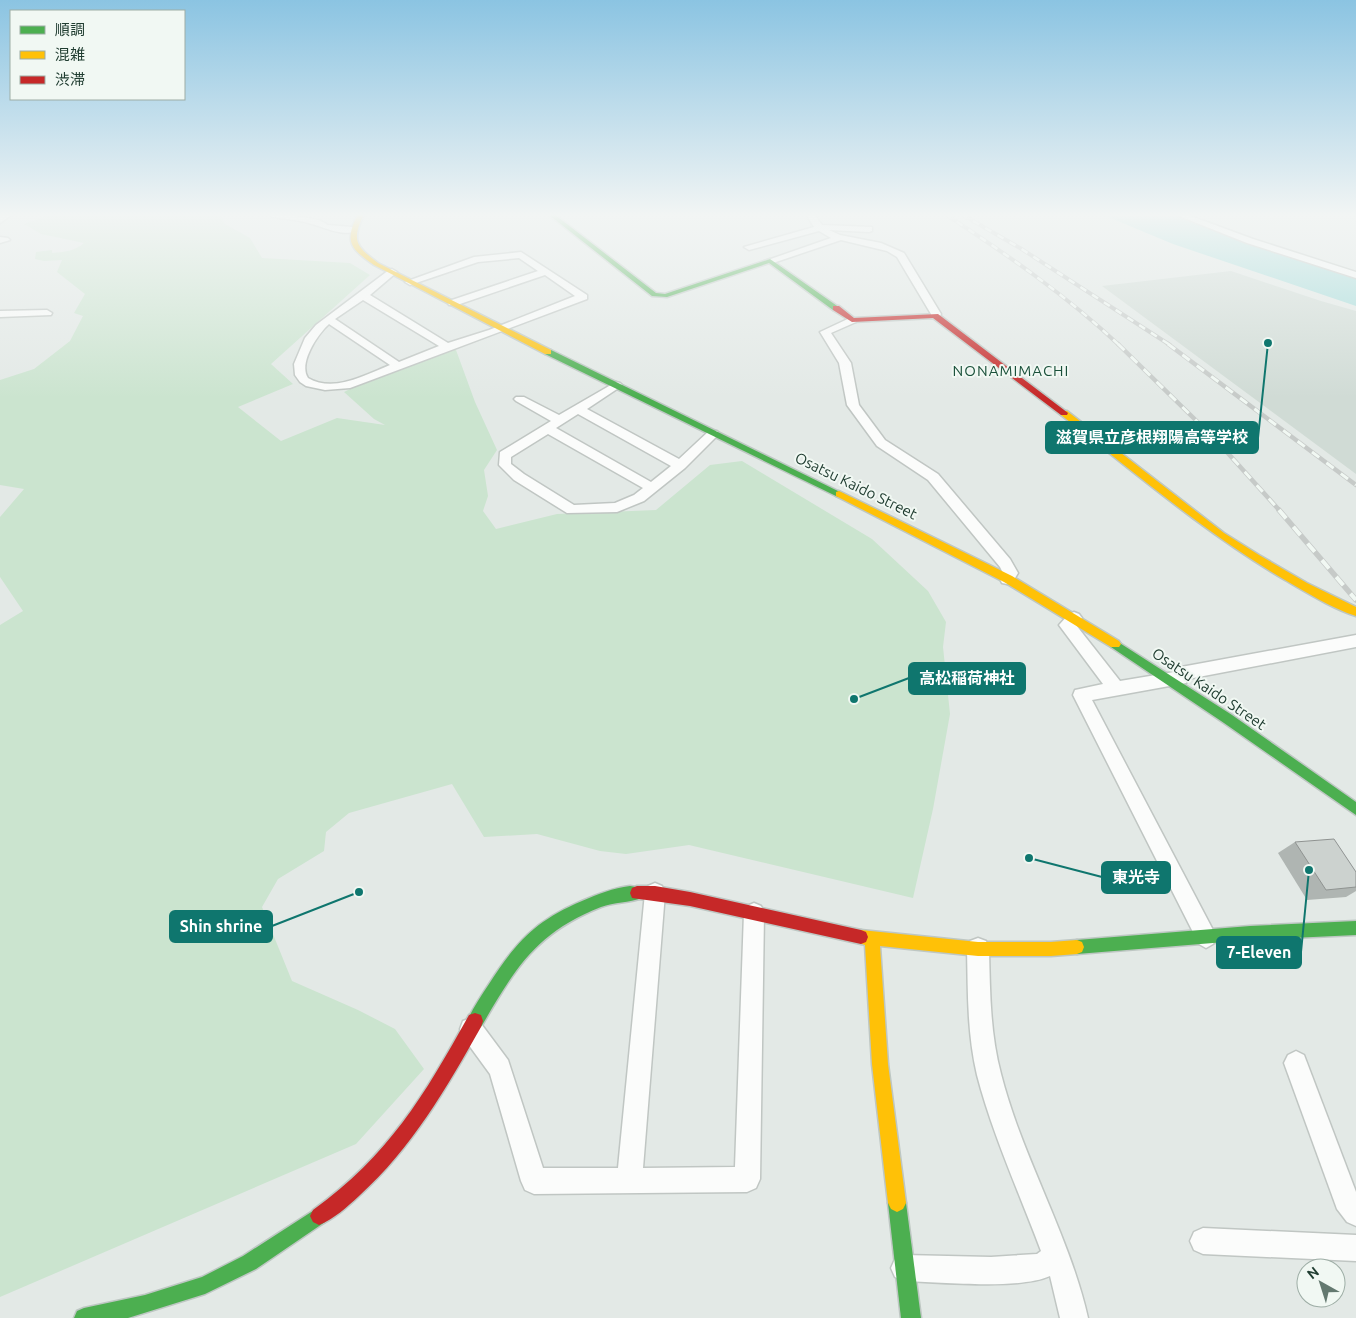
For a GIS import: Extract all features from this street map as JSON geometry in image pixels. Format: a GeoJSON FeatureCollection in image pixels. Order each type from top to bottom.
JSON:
{"type":"FeatureCollection","features":[{"type":"Feature","properties":{"kind":"street"},"geometry":{"type":"LineString","coordinates":[[385,276],[363,295],[328,319],[313,335],[300,362],[300,373],[306,382],[337,387],[346,386],[397,365],[493,332],[583,297],[550,276]]}},
{"type":"Feature","properties":{"kind":"street","name":"Osatsu Kaido Street"},"geometry":{"type":"LineString","coordinates":[[398,276],[713,434],[1007,578],[1171,680],[1356,810]]}},
{"type":"Feature","properties":{"kind":"street"},"geometry":{"type":"LineString","coordinates":[[410,282],[429,276]]}},
{"type":"Feature","properties":{"kind":"street"},"geometry":{"type":"LineString","coordinates":[[453,303],[535,276]]}},
{"type":"Feature","properties":{"kind":"street"},"geometry":{"type":"LineString","coordinates":[[629,276],[654,295],[665,296],[726,276]]}},
{"type":"Feature","properties":{"kind":"street"},"geometry":{"type":"LineString","coordinates":[[790,276],[852,320]]}},
{"type":"Feature","properties":{"kind":"street"},"geometry":{"type":"LineString","coordinates":[[913,276],[936,314],[935,316]]}},
{"type":"Feature","properties":{"kind":"street"},"geometry":{"type":"LineString","coordinates":[[363,295],[447,347]]}},
{"type":"Feature","properties":{"kind":"street"},"geometry":{"type":"LineString","coordinates":[[0,314],[47,313]]}},
{"type":"Feature","properties":{"kind":"street"},"geometry":{"type":"LineString","coordinates":[[1007,578],[1011,573],[1005,563],[933,477],[881,443],[853,404],[845,363],[825,332],[852,320],[935,316],[1146,475],[1221,535],[1255,558],[1303,586],[1356,612]]}},
{"type":"Feature","properties":{"kind":"street"},"geometry":{"type":"LineString","coordinates":[[328,319],[397,365]]}},
{"type":"Feature","properties":{"kind":"street"},"geometry":{"type":"LineString","coordinates":[[616,385],[505,455],[506,465],[519,477],[572,510],[617,507],[639,498],[680,465],[713,434]]}},
{"type":"Feature","properties":{"kind":"street"},"geometry":{"type":"LineString","coordinates":[[520,399],[559,420]]}},
{"type":"Feature","properties":{"kind":"street"},"geometry":{"type":"LineString","coordinates":[[578,409],[680,465]]}},
{"type":"Feature","properties":{"kind":"street"},"geometry":{"type":"LineString","coordinates":[[547,428],[652,488]]}},
{"type":"Feature","properties":{"kind":"street"},"geometry":{"type":"LineString","coordinates":[[1074,618],[1067,625],[1116,688]]}},
{"type":"Feature","properties":{"kind":"street"},"geometry":{"type":"LineString","coordinates":[[1206,937],[1081,695],[1159,680],[1171,680],[1180,678],[1181,674],[1356,641]]}},
{"type":"Feature","properties":{"kind":"street"},"geometry":{"type":"LineString","coordinates":[[84,1318],[127,1309],[205,1285],[250,1262],[333,1206],[372,1170],[423,1110],[501,978],[524,948],[541,932],[578,909],[600,900],[627,894],[655,893],[872,940],[978,949],[1051,949],[1250,933],[1356,928]]}},
{"type":"Feature","properties":{"kind":"street"},"geometry":{"type":"LineString","coordinates":[[629,1181],[655,893]]}},
{"type":"Feature","properties":{"kind":"street"},"geometry":{"type":"LineString","coordinates":[[471,1029],[500,1068],[534,1181],[747,1179],[754,913]]}},
{"type":"Feature","properties":{"kind":"street"},"geometry":{"type":"LineString","coordinates":[[872,940],[880,1064],[911,1318]]}},
{"type":"Feature","properties":{"kind":"street"},"geometry":{"type":"LineString","coordinates":[[978,949],[979,1018],[990,1074],[1002,1114],[1067,1284],[1074,1318]]}},
{"type":"Feature","properties":{"kind":"street"},"geometry":{"type":"LineString","coordinates":[[1296,1063],[1346,1200],[1356,1213]]}},
{"type":"Feature","properties":{"kind":"street"},"geometry":{"type":"LineString","coordinates":[[1204,1241],[1356,1248]]}},
{"type":"Feature","properties":{"kind":"street"},"geometry":{"type":"LineString","coordinates":[[904,1268],[991,1270],[1040,1267],[1056,1257]]}},
{"type":"Feature","properties":{"kind":"shaded area"},"geometry":{"type":"Polygon","coordinates":[[[1192,276],[1245,276],[1356,311],[1356,474],[1102,286],[1192,276]]]}},
{"type":"Feature","properties":{"kind":"green space"},"geometry":{"type":"Polygon","coordinates":[[[61,276],[369,276],[271,364],[293,384],[238,407],[281,441],[337,418],[385,425],[374,419],[344,392],[397,366],[449,349],[456,350],[475,402],[497,450],[484,470],[488,496],[483,511],[496,529],[557,514],[656,510],[710,465],[742,461],[872,539],[928,591],[946,622],[943,647],[950,714],[933,809],[913,898],[689,845],[626,854],[600,851],[537,834],[484,837],[452,784],[349,813],[326,832],[324,851],[278,879],[262,907],[292,981],[358,1010],[395,1029],[424,1069],[356,1144],[0,1297],[0,625],[23,611],[0,577],[0,517],[24,489],[0,485],[0,380],[34,369],[70,341],[83,316],[74,313],[85,294],[61,276]]]}},
{"type":"Feature","properties":{"kind":"water"},"geometry":{"type":"Polygon","coordinates":[[[1266,276],[1356,277],[1356,306],[1266,276]]]}},
{"type":"Feature","properties":{"kind":"building"},"geometry":{"type":"Polygon","coordinates":[[[1334,839],[1356,872],[1356,887],[1326,890],[1295,842],[1334,839]]]}},
{"type":"Feature","properties":{"kind":"railway"},"geometry":{"type":"LineString","coordinates":[[1034,276],[1078,309],[1119,345]]}},
{"type":"Feature","properties":{"kind":"railway"},"geometry":{"type":"LineString","coordinates":[[1063,276],[1170,345]]}},
{"type":"Feature","properties":{"kind":"railway"},"geometry":{"type":"LineString","coordinates":[[1118,344],[1216,440],[1280,511]]}},
{"type":"Feature","properties":{"kind":"railway"},"geometry":{"type":"LineString","coordinates":[[1168,344],[1356,485]]}},
{"type":"Feature","properties":{"kind":"railway"},"geometry":{"type":"LineString","coordinates":[[1279,510],[1356,600]]}},
{"type":"Feature","properties":{"kind":"traffic: fast"},"geometry":{"type":"LineString","coordinates":[[629,276],[654,295],[665,296],[726,276]]}},
{"type":"Feature","properties":{"kind":"traffic: fast"},"geometry":{"type":"LineString","coordinates":[[790,276],[836,308]]}},
{"type":"Feature","properties":{"kind":"traffic: fast"},"geometry":{"type":"LineString","coordinates":[[548,352],[839,494]]}},
{"type":"Feature","properties":{"kind":"traffic: fast"},"geometry":{"type":"LineString","coordinates":[[1115,644],[1228,719],[1356,809]]}},
{"type":"Feature","properties":{"kind":"traffic: fast"},"geometry":{"type":"LineString","coordinates":[[475,1021],[492,992],[512,964],[546,927],[560,918],[597,901],[617,895],[637,893]]}},
{"type":"Feature","properties":{"kind":"traffic: fast"},"geometry":{"type":"LineString","coordinates":[[1077,947],[1250,933],[1356,928]]}},
{"type":"Feature","properties":{"kind":"traffic: fast"},"geometry":{"type":"LineString","coordinates":[[897,1203],[911,1318]]}},
{"type":"Feature","properties":{"kind":"traffic: fast"},"geometry":{"type":"LineString","coordinates":[[84,1318],[145,1304],[205,1285],[249,1262],[319,1216]]}},
{"type":"Feature","properties":{"kind":"traffic: slow"},"geometry":{"type":"LineString","coordinates":[[398,276],[548,352]]}},
{"type":"Feature","properties":{"kind":"traffic: slow"},"geometry":{"type":"LineString","coordinates":[[1064,413],[1221,535],[1255,558],[1303,586],[1356,612]]}},
{"type":"Feature","properties":{"kind":"traffic: slow"},"geometry":{"type":"LineString","coordinates":[[839,494],[1008,579],[1115,644]]}},
{"type":"Feature","properties":{"kind":"traffic: slow"},"geometry":{"type":"LineString","coordinates":[[861,937],[978,949],[1077,947]]}},
{"type":"Feature","properties":{"kind":"traffic: slow"},"geometry":{"type":"LineString","coordinates":[[872,940],[880,1064],[897,1203]]}},
{"type":"Feature","properties":{"kind":"traffic: jam"},"geometry":{"type":"LineString","coordinates":[[836,308],[852,320],[935,316],[1064,413]]}},
{"type":"Feature","properties":{"kind":"traffic: jam"},"geometry":{"type":"LineString","coordinates":[[637,893],[655,893],[690,899],[861,937]]}},
{"type":"Feature","properties":{"kind":"traffic: jam"},"geometry":{"type":"LineString","coordinates":[[319,1216],[363,1181],[401,1140],[430,1099],[475,1021]]}},
{"type":"Feature","properties":{"kind":"place","name":"滋賀県立彦根翔陽高等学校"},"geometry":{"type":"Point","coordinates":[1268,343]}},
{"type":"Feature","properties":{"kind":"place","name":"高松稲荷神社"},"geometry":{"type":"Point","coordinates":[854,699]}},
{"type":"Feature","properties":{"kind":"place","name":"東光寺"},"geometry":{"type":"Point","coordinates":[1029,858]}},
{"type":"Feature","properties":{"kind":"place","name":"7-Eleven"},"geometry":{"type":"Point","coordinates":[1309,870]}},
{"type":"Feature","properties":{"kind":"place","name":"Shin shrine"},"geometry":{"type":"Point","coordinates":[359,892]}},
{"type":"Feature","properties":{"kind":"district","name":"NONAMIMACHI"},"geometry":{"type":"Point","coordinates":[1011,371]}}]}
